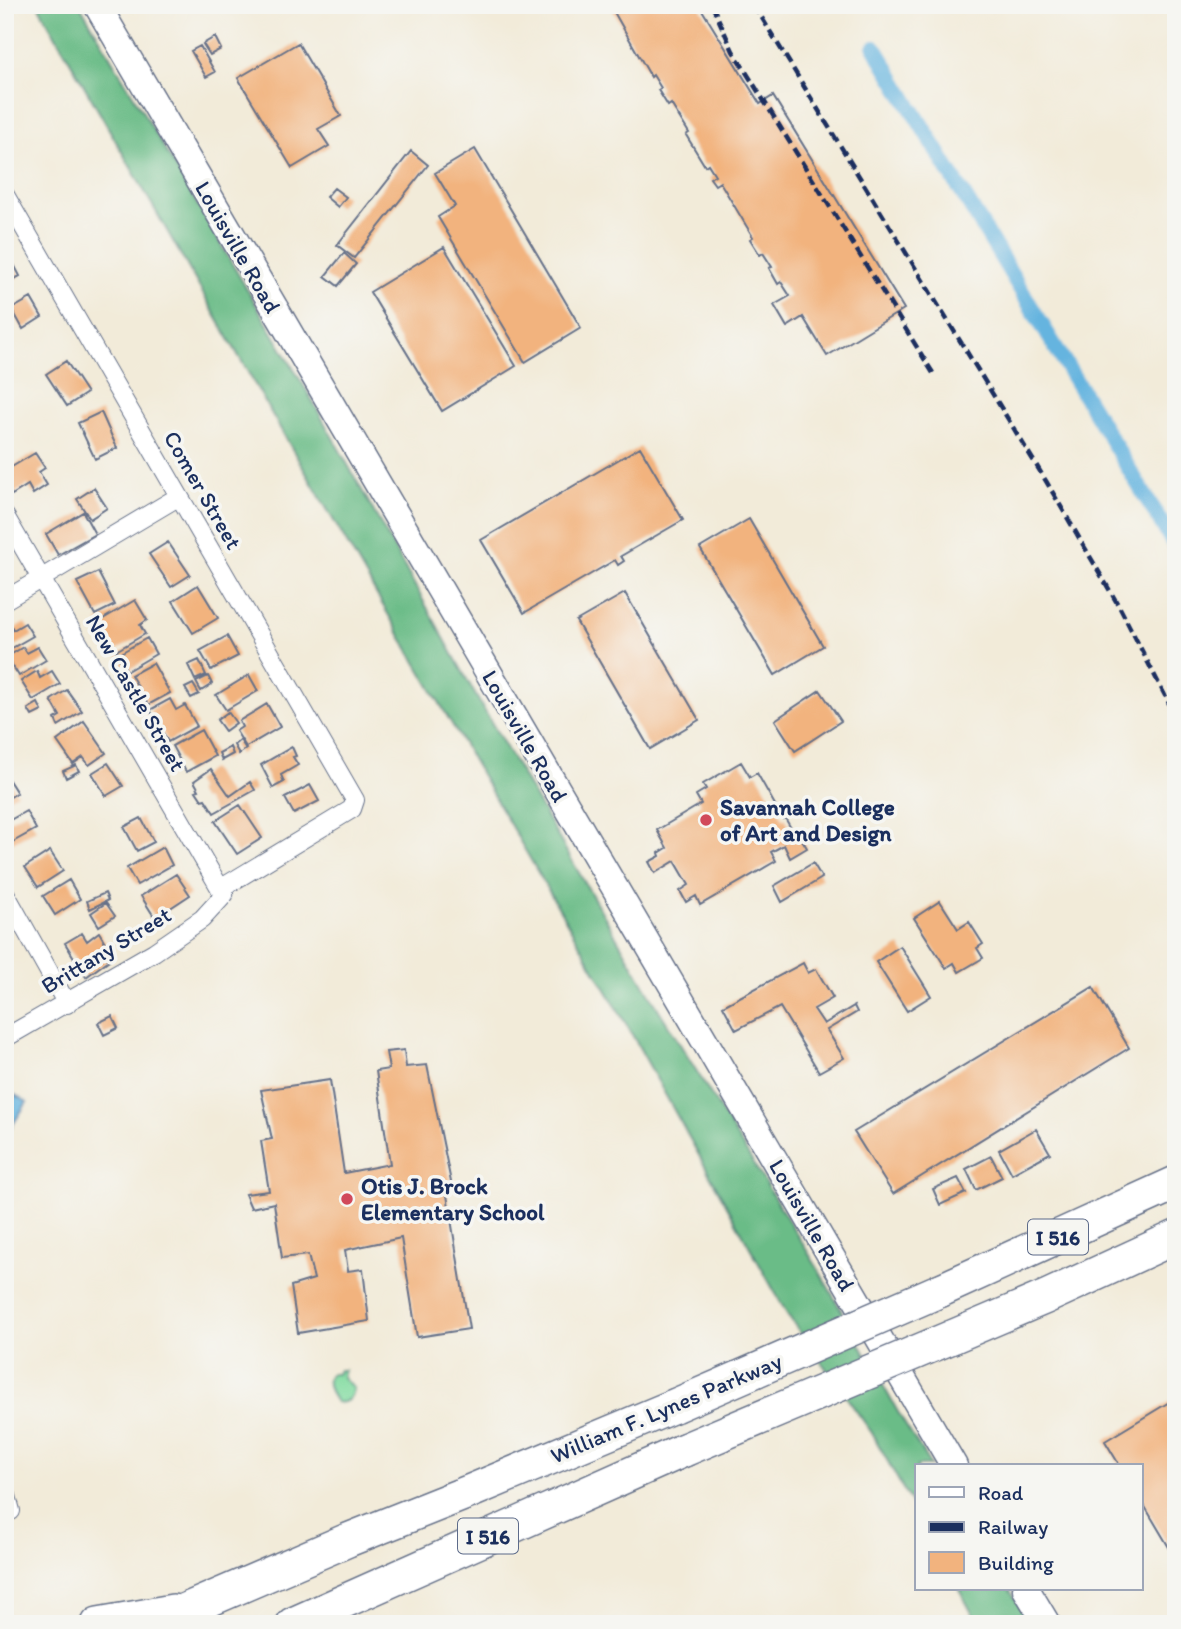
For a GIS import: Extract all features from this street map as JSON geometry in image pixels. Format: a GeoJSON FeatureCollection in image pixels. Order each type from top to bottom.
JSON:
{"type":"FeatureCollection","features":[{"type":"Feature","properties":{"kind":"highway","name":"William F. Lynes Parkway"},"geometry":{"type":"LineString","coordinates":[[153,1624],[348,1540],[674,1406],[941,1290],[1176,1183]]}},
{"type":"Feature","properties":{"kind":"highway","name":"William F. Lynes Parkway"},"geometry":{"type":"LineString","coordinates":[[293,1624],[684,1450],[1046,1297],[1176,1237]]}},
{"type":"Feature","properties":{"kind":"highway"},"geometry":{"type":"LineString","coordinates":[[98,1624],[189,1609]]}},
{"type":"Feature","properties":{"kind":"main road","name":"Louisville Road"},"geometry":{"type":"LineString","coordinates":[[97,5],[953,1464]]}},
{"type":"Feature","properties":{"kind":"main road"},"geometry":{"type":"LineString","coordinates":[[1027,1590],[1047,1624]]}},
{"type":"Feature","properties":{"kind":"street","name":"Comer Street"},"geometry":{"type":"LineString","coordinates":[[5,195],[355,800],[352,809]]}},
{"type":"Feature","properties":{"kind":"street"},"geometry":{"type":"LineString","coordinates":[[5,600],[178,497]]}},
{"type":"Feature","properties":{"kind":"street","name":"New Castle Street"},"geometry":{"type":"LineString","coordinates":[[5,516],[222,892]]}},
{"type":"Feature","properties":{"kind":"street","name":"Brittany Street"},"geometry":{"type":"LineString","coordinates":[[5,1038],[154,952],[202,919],[222,892],[352,809]]}},
{"type":"Feature","properties":{"kind":"street"},"geometry":{"type":"LineString","coordinates":[[5,892],[67,1004]]}},
{"type":"Feature","properties":{"kind":"street"},"geometry":{"type":"LineString","coordinates":[[5,1489],[11,1511]]}},
{"type":"Feature","properties":{"kind":"green space"},"geometry":{"type":"Polygon","coordinates":[[[38,5],[80,5],[308,393],[480,703],[659,1010],[817,1267],[930,1464],[915,1464],[915,1510],[872,1433],[787,1314],[629,1029],[38,5]]]}},
{"type":"Feature","properties":{"kind":"green space"},"geometry":{"type":"Polygon","coordinates":[[[339,1370],[344,1370],[342,1376],[353,1388],[348,1400],[343,1402],[336,1402],[328,1381],[330,1374],[337,1374],[339,1370]]]}},
{"type":"Feature","properties":{"kind":"green space"},"geometry":{"type":"Polygon","coordinates":[[[960,1590],[1010,1590],[1031,1624],[978,1624],[960,1590]]]}},
{"type":"Feature","properties":{"kind":"water"},"geometry":{"type":"Polygon","coordinates":[[[5,1089],[27,1102],[5,1137],[5,1089]]]}},
{"type":"Feature","properties":{"kind":"building"},"geometry":{"type":"Polygon","coordinates":[[[610,5],[699,5],[760,104],[773,96],[904,309],[827,356],[803,317],[787,327],[774,305],[790,296],[781,282],[778,284],[769,268],[772,267],[750,239],[753,237],[720,182],[715,185],[710,178],[715,175],[708,164],[705,166],[686,135],[689,133],[671,104],[668,106],[658,90],[661,88],[653,75],[651,77],[610,5]]]}},
{"type":"Feature","properties":{"kind":"building"},"geometry":{"type":"Polygon","coordinates":[[[215,37],[221,49],[210,55],[203,44],[215,37]]]}},
{"type":"Feature","properties":{"kind":"building"},"geometry":{"type":"Polygon","coordinates":[[[298,43],[341,116],[318,129],[329,146],[292,168],[238,78],[298,43]]]}},
{"type":"Feature","properties":{"kind":"building"},"geometry":{"type":"Polygon","coordinates":[[[200,46],[215,72],[206,77],[191,51],[200,46]]]}},
{"type":"Feature","properties":{"kind":"building"},"geometry":{"type":"Polygon","coordinates":[[[475,149],[581,328],[525,362],[438,217],[455,206],[435,173],[475,149]]]}},
{"type":"Feature","properties":{"kind":"building"},"geometry":{"type":"Polygon","coordinates":[[[411,151],[428,165],[354,258],[337,245],[411,151]]]}},
{"type":"Feature","properties":{"kind":"building"},"geometry":{"type":"Polygon","coordinates":[[[334,188],[346,197],[338,207],[326,197],[334,188]]]}},
{"type":"Feature","properties":{"kind":"building"},"geometry":{"type":"Polygon","coordinates":[[[444,247],[516,366],[442,411],[370,292],[444,247]]]}},
{"type":"Feature","properties":{"kind":"building"},"geometry":{"type":"Polygon","coordinates":[[[344,253],[356,264],[338,286],[325,276],[344,253]]]}},
{"type":"Feature","properties":{"kind":"building"},"geometry":{"type":"Polygon","coordinates":[[[9,255],[20,276],[5,284],[5,257],[9,255]]]}},
{"type":"Feature","properties":{"kind":"building"},"geometry":{"type":"Polygon","coordinates":[[[31,298],[42,317],[23,329],[12,309],[31,298]]]}},
{"type":"Feature","properties":{"kind":"building"},"geometry":{"type":"Polygon","coordinates":[[[66,361],[87,393],[67,406],[46,374],[66,361]]]}},
{"type":"Feature","properties":{"kind":"building"},"geometry":{"type":"Polygon","coordinates":[[[101,412],[117,448],[95,459],[78,423],[101,412]]]}},
{"type":"Feature","properties":{"kind":"building"},"geometry":{"type":"Polygon","coordinates":[[[640,447],[683,520],[621,556],[624,561],[618,565],[615,560],[524,613],[481,540],[640,447]]]}},
{"type":"Feature","properties":{"kind":"building"},"geometry":{"type":"Polygon","coordinates":[[[35,453],[45,468],[39,472],[47,485],[33,494],[28,485],[12,495],[5,484],[5,471],[35,453]]]}},
{"type":"Feature","properties":{"kind":"building"},"geometry":{"type":"Polygon","coordinates":[[[94,488],[107,508],[90,519],[77,499],[94,488]]]}},
{"type":"Feature","properties":{"kind":"building"},"geometry":{"type":"Polygon","coordinates":[[[83,512],[95,534],[58,555],[46,534],[83,512]]]}},
{"type":"Feature","properties":{"kind":"building"},"geometry":{"type":"Polygon","coordinates":[[[749,519],[823,646],[775,675],[700,548],[749,519]]]}},
{"type":"Feature","properties":{"kind":"building"},"geometry":{"type":"Polygon","coordinates":[[[168,542],[190,575],[171,587],[149,554],[168,542]]]}},
{"type":"Feature","properties":{"kind":"building"},"geometry":{"type":"Polygon","coordinates":[[[98,572],[115,605],[95,615],[77,582],[98,572]]]}},
{"type":"Feature","properties":{"kind":"building"},"geometry":{"type":"Polygon","coordinates":[[[198,585],[218,618],[193,633],[173,601],[198,585]]]}},
{"type":"Feature","properties":{"kind":"building"},"geometry":{"type":"Polygon","coordinates":[[[625,593],[699,720],[650,749],[576,621],[625,593]]]}},
{"type":"Feature","properties":{"kind":"building"},"geometry":{"type":"Polygon","coordinates":[[[135,600],[147,620],[140,625],[145,634],[116,651],[98,622],[135,600]]]}},
{"type":"Feature","properties":{"kind":"building"},"geometry":{"type":"Polygon","coordinates":[[[10,623],[13,630],[25,623],[33,636],[5,652],[5,626],[10,623]]]}},
{"type":"Feature","properties":{"kind":"building"},"geometry":{"type":"Polygon","coordinates":[[[227,636],[238,656],[211,670],[200,651],[227,636]]]}},
{"type":"Feature","properties":{"kind":"building"},"geometry":{"type":"Polygon","coordinates":[[[147,638],[156,654],[127,671],[117,655],[147,638]]]}},
{"type":"Feature","properties":{"kind":"building"},"geometry":{"type":"Polygon","coordinates":[[[23,647],[27,653],[38,647],[46,660],[19,676],[7,657],[23,647]]]}},
{"type":"Feature","properties":{"kind":"building"},"geometry":{"type":"Polygon","coordinates":[[[199,660],[206,675],[195,680],[188,665],[199,660]]]}},
{"type":"Feature","properties":{"kind":"building"},"geometry":{"type":"Polygon","coordinates":[[[153,663],[170,693],[148,705],[131,675],[153,663]]]}},
{"type":"Feature","properties":{"kind":"building"},"geometry":{"type":"Polygon","coordinates":[[[37,671],[40,678],[52,671],[60,684],[33,700],[21,681],[37,671]]]}},
{"type":"Feature","properties":{"kind":"building"},"geometry":{"type":"Polygon","coordinates":[[[249,675],[258,691],[226,710],[216,695],[249,675]]]}},
{"type":"Feature","properties":{"kind":"building"},"geometry":{"type":"Polygon","coordinates":[[[208,676],[212,684],[201,691],[196,682],[208,676]]]}},
{"type":"Feature","properties":{"kind":"building"},"geometry":{"type":"Polygon","coordinates":[[[193,684],[199,694],[191,698],[185,688],[193,684]]]}},
{"type":"Feature","properties":{"kind":"building"},"geometry":{"type":"Polygon","coordinates":[[[67,690],[82,711],[58,726],[55,719],[60,716],[51,700],[67,690]]]}},
{"type":"Feature","properties":{"kind":"building"},"geometry":{"type":"Polygon","coordinates":[[[820,690],[841,721],[795,751],[775,720],[820,690]]]}},
{"type":"Feature","properties":{"kind":"building"},"geometry":{"type":"Polygon","coordinates":[[[170,699],[176,710],[185,705],[197,726],[168,742],[150,710],[170,699]]]}},
{"type":"Feature","properties":{"kind":"building"},"geometry":{"type":"Polygon","coordinates":[[[38,703],[42,711],[32,716],[28,709],[38,703]]]}},
{"type":"Feature","properties":{"kind":"building"},"geometry":{"type":"Polygon","coordinates":[[[267,704],[280,727],[246,747],[236,731],[242,727],[239,721],[267,704]]]}},
{"type":"Feature","properties":{"kind":"building"},"geometry":{"type":"Polygon","coordinates":[[[228,712],[236,723],[225,731],[217,720],[228,712]]]}},
{"type":"Feature","properties":{"kind":"building"},"geometry":{"type":"Polygon","coordinates":[[[84,721],[106,753],[89,765],[83,757],[73,764],[57,741],[84,721]]]}},
{"type":"Feature","properties":{"kind":"building"},"geometry":{"type":"Polygon","coordinates":[[[201,730],[215,756],[186,772],[172,746],[201,730]]]}},
{"type":"Feature","properties":{"kind":"building"},"geometry":{"type":"Polygon","coordinates":[[[240,740],[246,749],[239,754],[234,745],[240,740]]]}},
{"type":"Feature","properties":{"kind":"building"},"geometry":{"type":"Polygon","coordinates":[[[230,747],[233,754],[222,760],[219,753],[230,747]]]}},
{"type":"Feature","properties":{"kind":"building"},"geometry":{"type":"Polygon","coordinates":[[[292,747],[296,756],[293,757],[298,765],[281,775],[284,782],[273,788],[261,765],[292,747]]]}},
{"type":"Feature","properties":{"kind":"building"},"geometry":{"type":"Polygon","coordinates":[[[741,762],[750,777],[757,773],[783,819],[785,818],[795,835],[798,833],[807,848],[790,858],[784,845],[771,852],[776,861],[700,905],[696,896],[686,902],[680,891],[689,885],[675,861],[655,873],[649,862],[667,848],[657,830],[701,804],[696,795],[706,789],[703,784],[741,762]]]}},
{"type":"Feature","properties":{"kind":"building"},"geometry":{"type":"Polygon","coordinates":[[[108,763],[123,786],[106,796],[92,773],[108,763]]]}},
{"type":"Feature","properties":{"kind":"building"},"geometry":{"type":"Polygon","coordinates":[[[76,765],[79,771],[66,778],[63,771],[76,765]]]}},
{"type":"Feature","properties":{"kind":"building"},"geometry":{"type":"Polygon","coordinates":[[[211,769],[230,796],[250,782],[255,790],[214,813],[196,791],[199,790],[194,781],[211,769]]]}},
{"type":"Feature","properties":{"kind":"building"},"geometry":{"type":"Polygon","coordinates":[[[5,774],[17,793],[5,800],[5,774]]]}},
{"type":"Feature","properties":{"kind":"building"},"geometry":{"type":"Polygon","coordinates":[[[310,785],[319,801],[294,814],[285,798],[310,785]]]}},
{"type":"Feature","properties":{"kind":"building"},"geometry":{"type":"Polygon","coordinates":[[[240,805],[262,838],[237,854],[215,821],[240,805]]]}},
{"type":"Feature","properties":{"kind":"building"},"geometry":{"type":"Polygon","coordinates":[[[26,811],[36,829],[11,843],[5,833],[5,823],[26,811]]]}},
{"type":"Feature","properties":{"kind":"building"},"geometry":{"type":"Polygon","coordinates":[[[141,818],[154,842],[137,851],[124,827],[141,818]]]}},
{"type":"Feature","properties":{"kind":"building"},"geometry":{"type":"Polygon","coordinates":[[[163,847],[172,865],[137,885],[127,868],[163,847]]]}},
{"type":"Feature","properties":{"kind":"building"},"geometry":{"type":"Polygon","coordinates":[[[50,851],[63,871],[38,887],[25,867],[50,851]]]}},
{"type":"Feature","properties":{"kind":"building"},"geometry":{"type":"Polygon","coordinates":[[[813,863],[822,878],[782,902],[774,886],[813,863]]]}},
{"type":"Feature","properties":{"kind":"building"},"geometry":{"type":"Polygon","coordinates":[[[176,874],[190,895],[155,918],[141,896],[176,874]]]}},
{"type":"Feature","properties":{"kind":"building"},"geometry":{"type":"Polygon","coordinates":[[[69,880],[80,899],[55,915],[43,896],[69,880]]]}},
{"type":"Feature","properties":{"kind":"building"},"geometry":{"type":"Polygon","coordinates":[[[105,893],[108,900],[90,909],[87,901],[105,893]]]}},
{"type":"Feature","properties":{"kind":"building"},"geometry":{"type":"Polygon","coordinates":[[[940,901],[958,929],[969,922],[983,944],[977,948],[983,958],[959,972],[954,963],[946,968],[914,918],[940,901]]]}},
{"type":"Feature","properties":{"kind":"building"},"geometry":{"type":"Polygon","coordinates":[[[106,903],[115,916],[99,926],[91,913],[106,903]]]}},
{"type":"Feature","properties":{"kind":"building"},"geometry":{"type":"Polygon","coordinates":[[[99,932],[110,951],[104,954],[109,960],[86,977],[65,943],[82,933],[87,941],[99,932]]]}},
{"type":"Feature","properties":{"kind":"building"},"geometry":{"type":"Polygon","coordinates":[[[900,946],[931,996],[907,1011],[876,962],[900,946]]]}},
{"type":"Feature","properties":{"kind":"building"},"geometry":{"type":"Polygon","coordinates":[[[803,963],[808,973],[816,969],[833,998],[814,1009],[824,1024],[854,1006],[857,1012],[827,1030],[844,1058],[819,1072],[780,1007],[736,1030],[723,1006],[803,963]]]}},
{"type":"Feature","properties":{"kind":"building"},"geometry":{"type":"Polygon","coordinates":[[[1093,987],[1129,1048],[893,1194],[854,1132],[1093,987]]]}},
{"type":"Feature","properties":{"kind":"building"},"geometry":{"type":"Polygon","coordinates":[[[112,1016],[118,1028],[104,1035],[98,1023],[112,1016]]]}},
{"type":"Feature","properties":{"kind":"building","name":"Otis J. Brock Elementary School"},"geometry":{"type":"Polygon","coordinates":[[[404,1050],[406,1067],[427,1065],[452,1187],[446,1189],[469,1329],[417,1337],[401,1238],[345,1250],[348,1271],[363,1269],[369,1321],[298,1333],[291,1286],[314,1279],[308,1255],[282,1258],[274,1203],[251,1208],[245,1194],[269,1191],[261,1141],[272,1139],[261,1090],[330,1080],[344,1173],[390,1164],[376,1071],[389,1069],[386,1052],[404,1050]]]}},
{"type":"Feature","properties":{"kind":"building"},"geometry":{"type":"Polygon","coordinates":[[[1036,1129],[1050,1153],[1012,1174],[999,1150],[1036,1129]]]}},
{"type":"Feature","properties":{"kind":"building"},"geometry":{"type":"Polygon","coordinates":[[[991,1156],[1002,1177],[976,1190],[966,1169],[991,1156]]]}},
{"type":"Feature","properties":{"kind":"building"},"geometry":{"type":"Polygon","coordinates":[[[958,1178],[966,1193],[940,1205],[933,1189],[958,1178]]]}},
{"type":"Feature","properties":{"kind":"building"},"geometry":{"type":"Polygon","coordinates":[[[1176,1398],[1176,1559],[1142,1502],[1142,1464],[1119,1464],[1105,1441],[1176,1398]]]}},
{"type":"Feature","properties":{"kind":"waterway"},"geometry":{"type":"LineString","coordinates":[[875,48],[1176,547]]}},
{"type":"Feature","properties":{"kind":"railway"},"geometry":{"type":"LineString","coordinates":[[712,5],[733,51],[933,373]]}},
{"type":"Feature","properties":{"kind":"railway"},"geometry":{"type":"LineString","coordinates":[[754,5],[1046,481],[1120,608],[1176,717]]}},
{"type":"Feature","properties":{"kind":"place","name":"Savannah College of Art and Design"},"geometry":{"type":"Point","coordinates":[706,820]}},
{"type":"Feature","properties":{"kind":"place","name":"Otis J. Brock Elementary School"},"geometry":{"type":"Point","coordinates":[347,1199]}}]}
